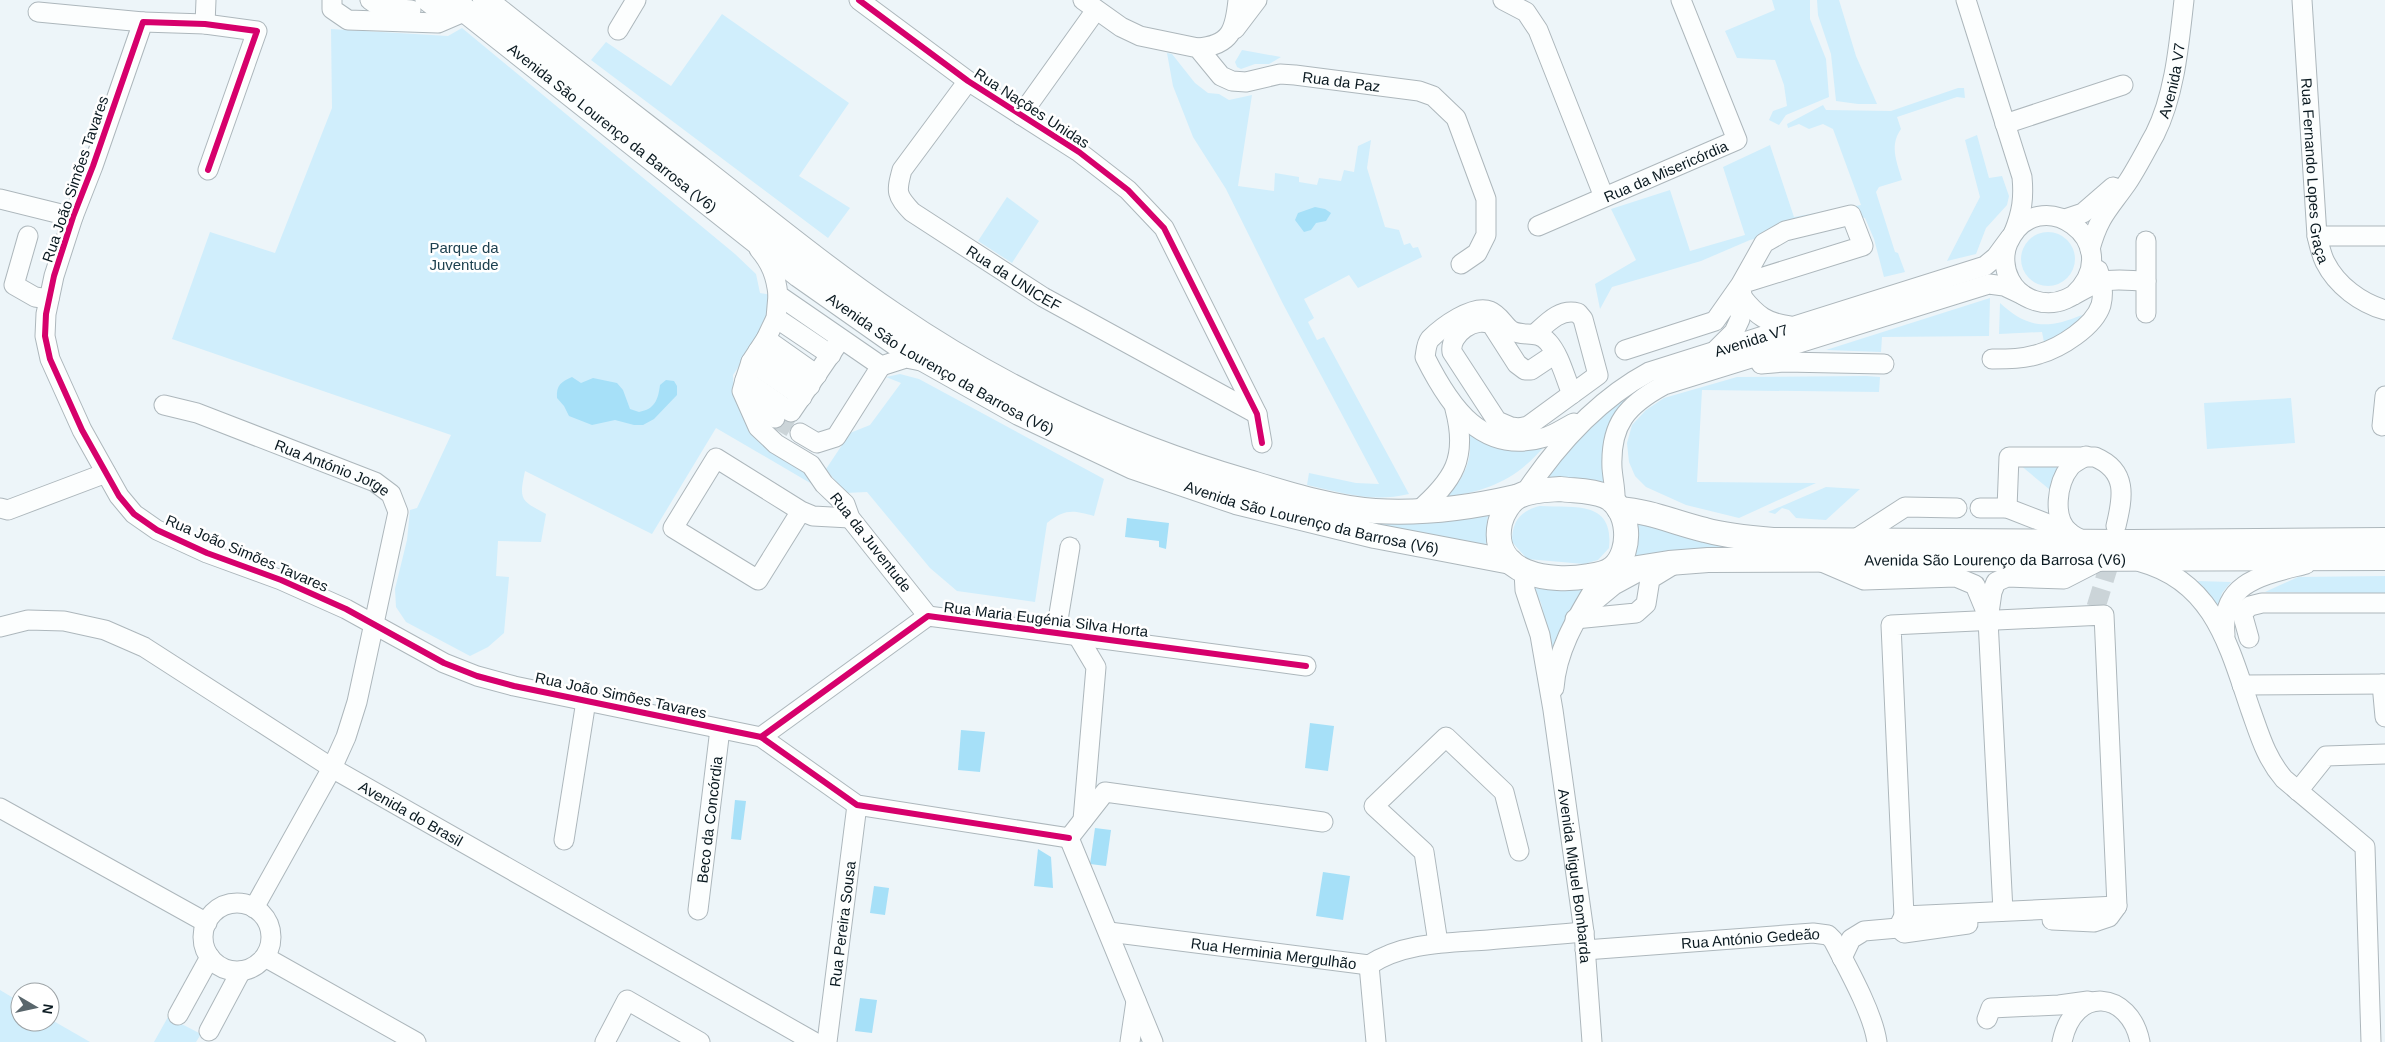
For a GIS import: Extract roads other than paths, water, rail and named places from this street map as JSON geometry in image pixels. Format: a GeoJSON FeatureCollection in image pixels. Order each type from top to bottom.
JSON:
{"type":"FeatureCollection","features":[{"type":"Feature","properties":{"kind":"main road","name":"Avenida São Lourenço da Barrosa (V6)"},"geometry":{"type":"LineString","coordinates":[[427,5],[743,231],[806,281],[900,346],[928,363],[1076,442],[1133,467],[1188,487],[1299,519],[1573,578],[1667,563],[2385,558]]}},
{"type":"Feature","properties":{"kind":"main road","name":"Avenida São Lourenço da Barrosa (V6)"},"geometry":{"type":"LineString","coordinates":[[427,5],[816,258],[896,316],[980,368],[1052,405],[1128,439],[1201,468],[1331,504],[1373,511],[1417,512],[1446,510],[1560,489],[1605,496],[1617,506],[1678,523],[1737,537],[1773,540],[2077,537],[2385,540]]}},
{"type":"Feature","properties":{"kind":"main road"},"geometry":{"type":"LineString","coordinates":[[1517,567],[1500,550],[1498,534],[1502,516],[1520,495]]}},
{"type":"Feature","properties":{"kind":"main road"},"geometry":{"type":"LineString","coordinates":[[1604,573],[1614,567],[1620,560],[1626,542],[1624,521],[1617,506]]}},
{"type":"Feature","properties":{"kind":"street"},"geometry":{"type":"LineString","coordinates":[[205,24],[206,0]]}},
{"type":"Feature","properties":{"kind":"street"},"geometry":{"type":"LineString","coordinates":[[332,0],[332,9],[348,20],[438,23],[427,5],[380,7],[370,0]]}},
{"type":"Feature","properties":{"kind":"street"},"geometry":{"type":"LineString","coordinates":[[618,30],[636,0]]}},
{"type":"Feature","properties":{"kind":"street","name":"Rua Nações Unidas"},"geometry":{"type":"LineString","coordinates":[[859,0],[968,81],[1079,152],[1128,190],[1164,228],[1257,414],[1262,443]]}},
{"type":"Feature","properties":{"kind":"street"},"geometry":{"type":"LineString","coordinates":[[1230,35],[1236,19],[1238,0]]}},
{"type":"Feature","properties":{"kind":"street"},"geometry":{"type":"LineString","coordinates":[[1021,115],[1089,5],[1121,27],[1140,36],[1198,48],[1221,43],[1230,35],[1257,0]]}},
{"type":"Feature","properties":{"kind":"street"},"geometry":{"type":"LineString","coordinates":[[1503,0],[1526,12],[1538,30],[1604,197]]}},
{"type":"Feature","properties":{"kind":"street","name":"Rua da Misericórdia"},"geometry":{"type":"LineString","coordinates":[[1538,226],[1737,140],[1681,0]]}},
{"type":"Feature","properties":{"kind":"street"},"geometry":{"type":"LineString","coordinates":[[1966,0],[2022,177],[2036,201],[2080,230],[2091,252],[2103,290],[2101,306],[2074,337],[2054,349],[2037,355],[1992,359]]}},
{"type":"Feature","properties":{"kind":"street","name":"Avenida V7"},"geometry":{"type":"LineString","coordinates":[[2091,252],[2096,225],[2126,184],[2142,158],[2156,132],[2167,104],[2184,0]]}},
{"type":"Feature","properties":{"kind":"street","name":"Rua Fernando Lopes Graça"},"geometry":{"type":"LineString","coordinates":[[2302,0],[2317,236],[2325,262],[2337,280],[2369,305],[2385,310]]}},
{"type":"Feature","properties":{"kind":"street"},"geometry":{"type":"LineString","coordinates":[[38,12],[143,22],[205,24],[257,31],[208,170]]}},
{"type":"Feature","properties":{"kind":"street","name":"Rua João Simões Tavares"},"geometry":{"type":"LineString","coordinates":[[143,22],[93,166],[73,217],[49,299],[45,336],[50,359],[82,430],[119,496],[134,514],[157,530],[208,553],[280,580],[346,608],[444,663],[477,676],[761,738],[857,805],[1069,838]]}},
{"type":"Feature","properties":{"kind":"street","name":"Rua da Paz"},"geometry":{"type":"LineString","coordinates":[[1198,48],[1222,76],[1232,81],[1246,82],[1280,74],[1295,75],[1419,91],[1433,96],[1456,118],[1486,199],[1486,235],[1477,253],[1461,264]]}},
{"type":"Feature","properties":{"kind":"street","name":"Rua da UNICEF"},"geometry":{"type":"LineString","coordinates":[[968,81],[902,170],[898,187],[899,199],[912,212],[1043,297],[1257,414]]}},
{"type":"Feature","properties":{"kind":"street"},"geometry":{"type":"LineString","coordinates":[[2005,124],[2123,85]]}},
{"type":"Feature","properties":{"kind":"street","name":"Avenida V7"},"geometry":{"type":"LineString","coordinates":[[2061,218],[2083,213],[2094,205],[2142,158]]}},
{"type":"Feature","properties":{"kind":"street"},"geometry":{"type":"LineString","coordinates":[[2022,177],[2023,212],[2007,246],[2005,264],[2010,281],[2023,294],[2030,299],[2048,303],[2066,299],[2102,282],[2146,280]]}},
{"type":"Feature","properties":{"kind":"street"},"geometry":{"type":"LineString","coordinates":[[0,199],[73,217]]}},
{"type":"Feature","properties":{"kind":"street"},"geometry":{"type":"LineString","coordinates":[[1625,350],[1715,321],[1741,290],[1764,243],[1785,231],[1852,215],[1863,246],[1741,290]]}},
{"type":"Feature","properties":{"kind":"street"},"geometry":{"type":"LineString","coordinates":[[2012,236],[2022,224],[2034,218],[2061,218]]}},
{"type":"Feature","properties":{"kind":"street"},"geometry":{"type":"LineString","coordinates":[[743,231],[769,261],[776,278],[769,329],[745,380]]}},
{"type":"Feature","properties":{"kind":"street"},"geometry":{"type":"LineString","coordinates":[[28,236],[14,285],[34,297],[49,299]]}},
{"type":"Feature","properties":{"kind":"street","name":"Avenida V7"},"geometry":{"type":"LineString","coordinates":[[1617,506],[1612,447],[1617,427],[1628,410],[1643,396],[1717,359],[1793,326],[1985,266],[1996,257],[2012,236]]}},
{"type":"Feature","properties":{"kind":"street"},"geometry":{"type":"LineString","coordinates":[[2317,236],[2385,236]]}},
{"type":"Feature","properties":{"kind":"street"},"geometry":{"type":"LineString","coordinates":[[2146,242],[2146,314]]}},
{"type":"Feature","properties":{"kind":"street"},"geometry":{"type":"LineString","coordinates":[[2074,295],[2090,273],[2091,252]]}},
{"type":"Feature","properties":{"kind":"street","name":"Avenida V7"},"geometry":{"type":"LineString","coordinates":[[1520,495],[1557,448],[1593,413],[1631,381],[1649,372],[1717,359],[1988,284],[2004,286],[2023,294]]}},
{"type":"Feature","properties":{"kind":"street"},"geometry":{"type":"LineString","coordinates":[[1741,290],[1752,310],[1771,323],[1793,326]]}},
{"type":"Feature","properties":{"kind":"street"},"geometry":{"type":"LineString","coordinates":[[1741,290],[1740,319],[1717,359],[1884,364]]}},
{"type":"Feature","properties":{"kind":"street"},"geometry":{"type":"LineString","coordinates":[[1572,394],[1549,343],[1535,334],[1512,331],[1489,310],[1477,309],[1465,313],[1430,340],[1425,358],[1455,409],[1470,423],[1486,433],[1502,440],[1547,436],[1593,413]]}},
{"type":"Feature","properties":{"kind":"street"},"geometry":{"type":"LineString","coordinates":[[1535,334],[1551,319],[1565,312],[1578,313],[1583,319],[1598,375],[1528,426],[1519,428],[1504,425],[1497,421],[1452,352],[1451,346],[1458,334],[1479,321],[1492,325],[1517,364],[1525,370],[1531,370],[1555,354]]}},
{"type":"Feature","properties":{"kind":"street"},"geometry":{"type":"LineString","coordinates":[[769,329],[823,366],[881,366],[906,358],[928,363]]}},
{"type":"Feature","properties":{"kind":"street"},"geometry":{"type":"LineString","coordinates":[[769,329],[823,366]]}},
{"type":"Feature","properties":{"kind":"street"},"geometry":{"type":"LineString","coordinates":[[769,329],[823,366]]}},
{"type":"Feature","properties":{"kind":"street"},"geometry":{"type":"LineString","coordinates":[[745,380],[791,412],[823,366]]}},
{"type":"Feature","properties":{"kind":"street"},"geometry":{"type":"LineString","coordinates":[[800,433],[817,442],[836,437],[881,366]]}},
{"type":"Feature","properties":{"kind":"street"},"geometry":{"type":"LineString","coordinates":[[745,380],[760,409],[775,418]]}},
{"type":"Feature","properties":{"kind":"street","name":"Rua da Juventude"},"geometry":{"type":"LineString","coordinates":[[745,380],[742,391],[758,427],[776,444],[811,465],[824,484],[845,504],[850,518],[928,616]]}},
{"type":"Feature","properties":{"kind":"street"},"geometry":{"type":"LineString","coordinates":[[2382,426],[2385,396]]}},
{"type":"Feature","properties":{"kind":"street","name":"Rua António Jorge"},"geometry":{"type":"LineString","coordinates":[[164,406],[197,413],[366,479],[384,488],[391,494],[398,512],[397,527],[357,702],[346,737],[332,768],[254,908]]}},
{"type":"Feature","properties":{"kind":"street"},"geometry":{"type":"LineString","coordinates":[[1417,512],[1436,496],[1449,480],[1458,462],[1460,430],[1455,409]]}},
{"type":"Feature","properties":{"kind":"street"},"geometry":{"type":"LineString","coordinates":[[2077,537],[2061,523],[2058,511],[2059,497],[2070,466],[2086,456]]}},
{"type":"Feature","properties":{"kind":"street"},"geometry":{"type":"LineString","coordinates":[[2007,508],[2009,457],[2095,457],[2106,462],[2116,472],[2121,485],[2122,501],[2116,526]]}},
{"type":"Feature","properties":{"kind":"street"},"geometry":{"type":"LineString","coordinates":[[801,511],[758,580],[674,528],[716,458],[801,511],[813,516],[850,518]]}},
{"type":"Feature","properties":{"kind":"street"},"geometry":{"type":"LineString","coordinates":[[0,508],[8,510],[106,473]]}},
{"type":"Feature","properties":{"kind":"street"},"geometry":{"type":"LineString","coordinates":[[1854,540],[1905,507],[1957,508]]}},
{"type":"Feature","properties":{"kind":"street"},"geometry":{"type":"LineString","coordinates":[[1980,508],[2007,508],[2077,537]]}},
{"type":"Feature","properties":{"kind":"street"},"geometry":{"type":"LineString","coordinates":[[1056,632],[1070,546]]}},
{"type":"Feature","properties":{"kind":"street"},"geometry":{"type":"LineString","coordinates":[[2225,639],[2224,618],[2228,602],[2248,582],[2263,575],[2326,558]]}},
{"type":"Feature","properties":{"kind":"street"},"geometry":{"type":"LineString","coordinates":[[2003,911],[1988,620],[1992,592],[1996,582],[2007,577],[2064,579],[2102,559]]}},
{"type":"Feature","properties":{"kind":"street"},"geometry":{"type":"LineString","coordinates":[[2133,559],[2160,567],[2192,588],[2211,611],[2225,639],[2263,749],[2273,766],[2298,791],[2365,847],[2370,1042]]}},
{"type":"Feature","properties":{"kind":"street"},"geometry":{"type":"LineString","coordinates":[[1820,561],[1864,580],[1956,578],[1965,580],[1975,585],[1988,620]]}},
{"type":"Feature","properties":{"kind":"street"},"geometry":{"type":"LineString","coordinates":[[1576,619],[1614,584],[1667,563]]}},
{"type":"Feature","properties":{"kind":"street"},"geometry":{"type":"LineString","coordinates":[[1576,619],[1636,613],[1646,604],[1650,579],[1667,563]]}},
{"type":"Feature","properties":{"kind":"street"},"geometry":{"type":"LineString","coordinates":[[1517,567],[1540,635],[1553,710]]}},
{"type":"Feature","properties":{"kind":"street"},"geometry":{"type":"LineString","coordinates":[[1553,710],[1555,672],[1576,619],[1604,573]]}},
{"type":"Feature","properties":{"kind":"street"},"geometry":{"type":"LineString","coordinates":[[2249,638],[2242,613],[2250,606],[2262,603],[2385,603]]}},
{"type":"Feature","properties":{"kind":"street"},"geometry":{"type":"LineString","coordinates":[[1972,923],[1904,933],[1901,922],[1891,625],[2104,615],[2117,906],[2109,917],[2094,922],[2036,919]]}},
{"type":"Feature","properties":{"kind":"street","name":"Rua Maria Eugénia Silva Horta"},"geometry":{"type":"LineString","coordinates":[[761,738],[928,616],[1306,666]]}},
{"type":"Feature","properties":{"kind":"street","name":"Avenida do Brasil"},"geometry":{"type":"LineString","coordinates":[[0,627],[28,620],[64,621],[106,630],[144,647],[332,768],[814,1042]]}},
{"type":"Feature","properties":{"kind":"street"},"geometry":{"type":"LineString","coordinates":[[1076,635],[1096,667],[1083,820]]}},
{"type":"Feature","properties":{"kind":"street"},"geometry":{"type":"LineString","coordinates":[[2242,685],[2384,684],[2385,716]]}},
{"type":"Feature","properties":{"kind":"street"},"geometry":{"type":"LineString","coordinates":[[564,840],[586,701]]}},
{"type":"Feature","properties":{"kind":"street","name":"Avenida Miguel Bombarda"},"geometry":{"type":"LineString","coordinates":[[1553,710],[1585,941],[1592,1042]]}},
{"type":"Feature","properties":{"kind":"street","name":"Beco da Concórdia"},"geometry":{"type":"LineString","coordinates":[[698,910],[720,729]]}},
{"type":"Feature","properties":{"kind":"street"},"geometry":{"type":"LineString","coordinates":[[1438,943],[1424,852],[1374,806],[1446,737],[1504,792],[1519,851]]}},
{"type":"Feature","properties":{"kind":"street"},"geometry":{"type":"LineString","coordinates":[[2298,791],[2326,756],[2385,754]]}},
{"type":"Feature","properties":{"kind":"street"},"geometry":{"type":"LineString","coordinates":[[1154,1042],[1069,838],[1105,792],[1323,822]]}},
{"type":"Feature","properties":{"kind":"street","name":"Rua Pereira Sousa"},"geometry":{"type":"LineString","coordinates":[[827,1042],[857,805]]}},
{"type":"Feature","properties":{"kind":"street"},"geometry":{"type":"LineString","coordinates":[[0,808],[207,923]]}},
{"type":"Feature","properties":{"kind":"street"},"geometry":{"type":"LineString","coordinates":[[241,903],[254,908],[265,917],[270,930],[270,944],[265,957],[254,966],[241,970],[227,969],[210,957],[204,937],[207,923],[215,912],[227,905],[241,903]]}},
{"type":"Feature","properties":{"kind":"street"},"geometry":{"type":"LineString","coordinates":[[1842,958],[1851,938],[1864,931],[1901,922],[2003,911],[2117,906]]}},
{"type":"Feature","properties":{"kind":"street","name":"Rua Herminia Mergulhão"},"geometry":{"type":"LineString","coordinates":[[1109,932],[1369,965],[1383,956],[1403,948],[1438,943],[1585,941]]}},
{"type":"Feature","properties":{"kind":"street","name":"Rua António Gedeão"},"geometry":{"type":"LineString","coordinates":[[1585,941],[1813,933],[1828,935],[1833,940],[1870,1018],[1876,1042]]}},
{"type":"Feature","properties":{"kind":"street"},"geometry":{"type":"LineString","coordinates":[[178,1015],[210,957]]}},
{"type":"Feature","properties":{"kind":"street"},"geometry":{"type":"LineString","coordinates":[[265,957],[416,1042]]}},
{"type":"Feature","properties":{"kind":"street"},"geometry":{"type":"LineString","coordinates":[[1369,965],[1376,1042]]}},
{"type":"Feature","properties":{"kind":"street"},"geometry":{"type":"LineString","coordinates":[[209,1030],[241,970]]}},
{"type":"Feature","properties":{"kind":"street"},"geometry":{"type":"LineString","coordinates":[[605,1042],[628,1000],[700,1042]]}},
{"type":"Feature","properties":{"kind":"street"},"geometry":{"type":"LineString","coordinates":[[1130,1042],[1137,1000]]}},
{"type":"Feature","properties":{"kind":"street"},"geometry":{"type":"LineString","coordinates":[[2064,1034],[2072,1014],[2081,1005],[2091,1001]]}},
{"type":"Feature","properties":{"kind":"street"},"geometry":{"type":"LineString","coordinates":[[1987,1019],[1991,1008],[2059,1005],[2091,1001],[2116,1006],[2125,1012],[2132,1022],[2140,1042]]}},
{"type":"Feature","properties":{"kind":"street"},"geometry":{"type":"LineString","coordinates":[[2059,1005],[2064,1034]]}},
{"type":"Feature","properties":{"kind":"water"},"geometry":{"type":"Polygon","coordinates":[[[1315,207],[1325,209],[1331,213],[1326,221],[1316,223],[1311,230],[1304,232],[1295,220],[1298,213],[1315,207]]]}},
{"type":"Feature","properties":{"kind":"water"},"geometry":{"type":"Polygon","coordinates":[[[572,377],[581,383],[593,378],[617,383],[623,390],[630,409],[639,412],[649,409],[655,403],[660,385],[666,380],[674,381],[677,386],[677,395],[654,419],[643,425],[634,425],[615,420],[592,425],[569,416],[557,398],[557,390],[560,384],[572,377]]]}},
{"type":"Feature","properties":{"kind":"water"},"geometry":{"type":"Polygon","coordinates":[[[1127,518],[1169,523],[1166,549],[1159,547],[1159,541],[1125,537],[1127,518]]]}},
{"type":"Feature","properties":{"kind":"water"},"geometry":{"type":"Polygon","coordinates":[[[1310,723],[1334,726],[1328,771],[1305,768],[1310,723]]]}},
{"type":"Feature","properties":{"kind":"water"},"geometry":{"type":"Polygon","coordinates":[[[961,730],[985,732],[980,772],[958,770],[961,730]]]}},
{"type":"Feature","properties":{"kind":"water"},"geometry":{"type":"Polygon","coordinates":[[[735,800],[746,801],[741,840],[731,839],[735,800]]]}},
{"type":"Feature","properties":{"kind":"water"},"geometry":{"type":"Polygon","coordinates":[[[1095,828],[1111,830],[1106,866],[1090,864],[1095,828]]]}},
{"type":"Feature","properties":{"kind":"water"},"geometry":{"type":"Polygon","coordinates":[[[1038,849],[1051,857],[1053,888],[1034,886],[1038,849]]]}},
{"type":"Feature","properties":{"kind":"water"},"geometry":{"type":"Polygon","coordinates":[[[1323,872],[1350,876],[1343,920],[1316,916],[1323,872]]]}},
{"type":"Feature","properties":{"kind":"water"},"geometry":{"type":"Polygon","coordinates":[[[874,886],[889,888],[885,915],[870,913],[874,886]]]}},
{"type":"Feature","properties":{"kind":"water"},"geometry":{"type":"Polygon","coordinates":[[[860,998],[877,1000],[872,1033],[855,1031],[860,998]]]}},
{"type":"Feature","properties":{"kind":"tunnel"},"geometry":{"type":"LineString","coordinates":[[775,418],[800,433]]}},
{"type":"Feature","properties":{"kind":"tunnel"},"geometry":{"type":"LineString","coordinates":[[2096,607],[2113,546]]}},
{"type":"Feature","properties":{"kind":"park label","name":"Parque da Juventude"},"geometry":{"type":"Point","coordinates":[464,256]}}]}
